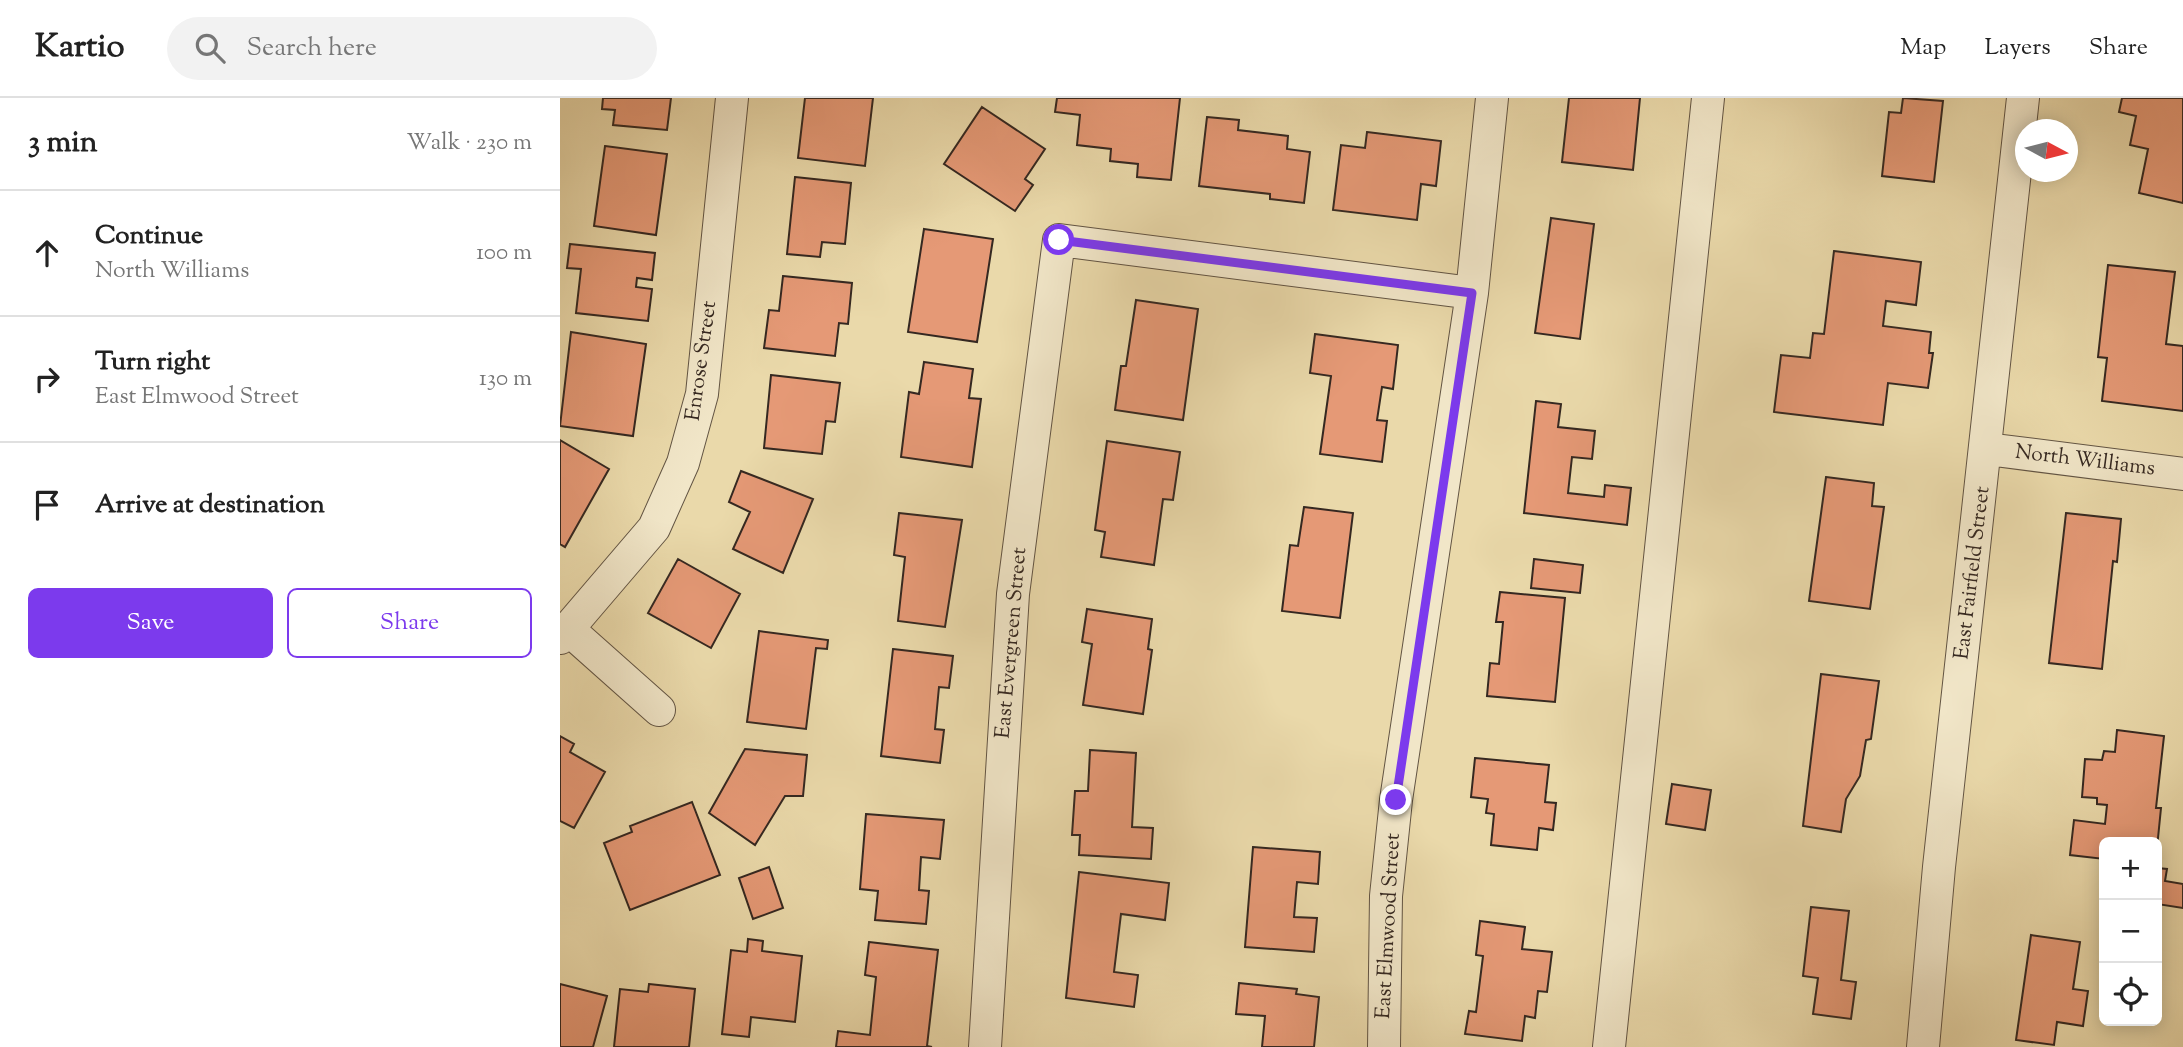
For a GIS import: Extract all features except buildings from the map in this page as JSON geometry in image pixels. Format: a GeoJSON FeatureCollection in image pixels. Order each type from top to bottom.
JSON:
{"type":"FeatureCollection","features":[{"type":"Feature","properties":{"kind":"street","name":"Enrose Street"},"geometry":{"type":"LineString","coordinates":[[564,634],[654,528],[683,463],[702,394],[732,98]]}},
{"type":"Feature","properties":{"kind":"street","name":"East Elmwood Street"},"geometry":{"type":"LineString","coordinates":[[1384,1047],[1386,896],[1396,800],[1472,293],[1492,98]]}},
{"type":"Feature","properties":{"kind":"street"},"geometry":{"type":"LineString","coordinates":[[1609,1047],[1708,98]]}},
{"type":"Feature","properties":{"kind":"street","name":"East Fairfield Street"},"geometry":{"type":"LineString","coordinates":[[1923,1047],[1939,867],[1987,449],[2023,98]]}},
{"type":"Feature","properties":{"kind":"street","name":"East Evergreen Street"},"geometry":{"type":"LineString","coordinates":[[985,1047],[1013,594],[1059,240],[1472,293]]}},
{"type":"Feature","properties":{"kind":"street","name":"North Williams"},"geometry":{"type":"LineString","coordinates":[[1987,449],[2183,474]]}},
{"type":"Feature","properties":{"kind":"street"},"geometry":{"type":"LineString","coordinates":[[564,634],[659,709]]}},
{"type":"Feature","properties":{"kind":"route"},"geometry":{"type":"LineString","coordinates":[[1059,240],[1472,293],[1396,800]]}}]}
